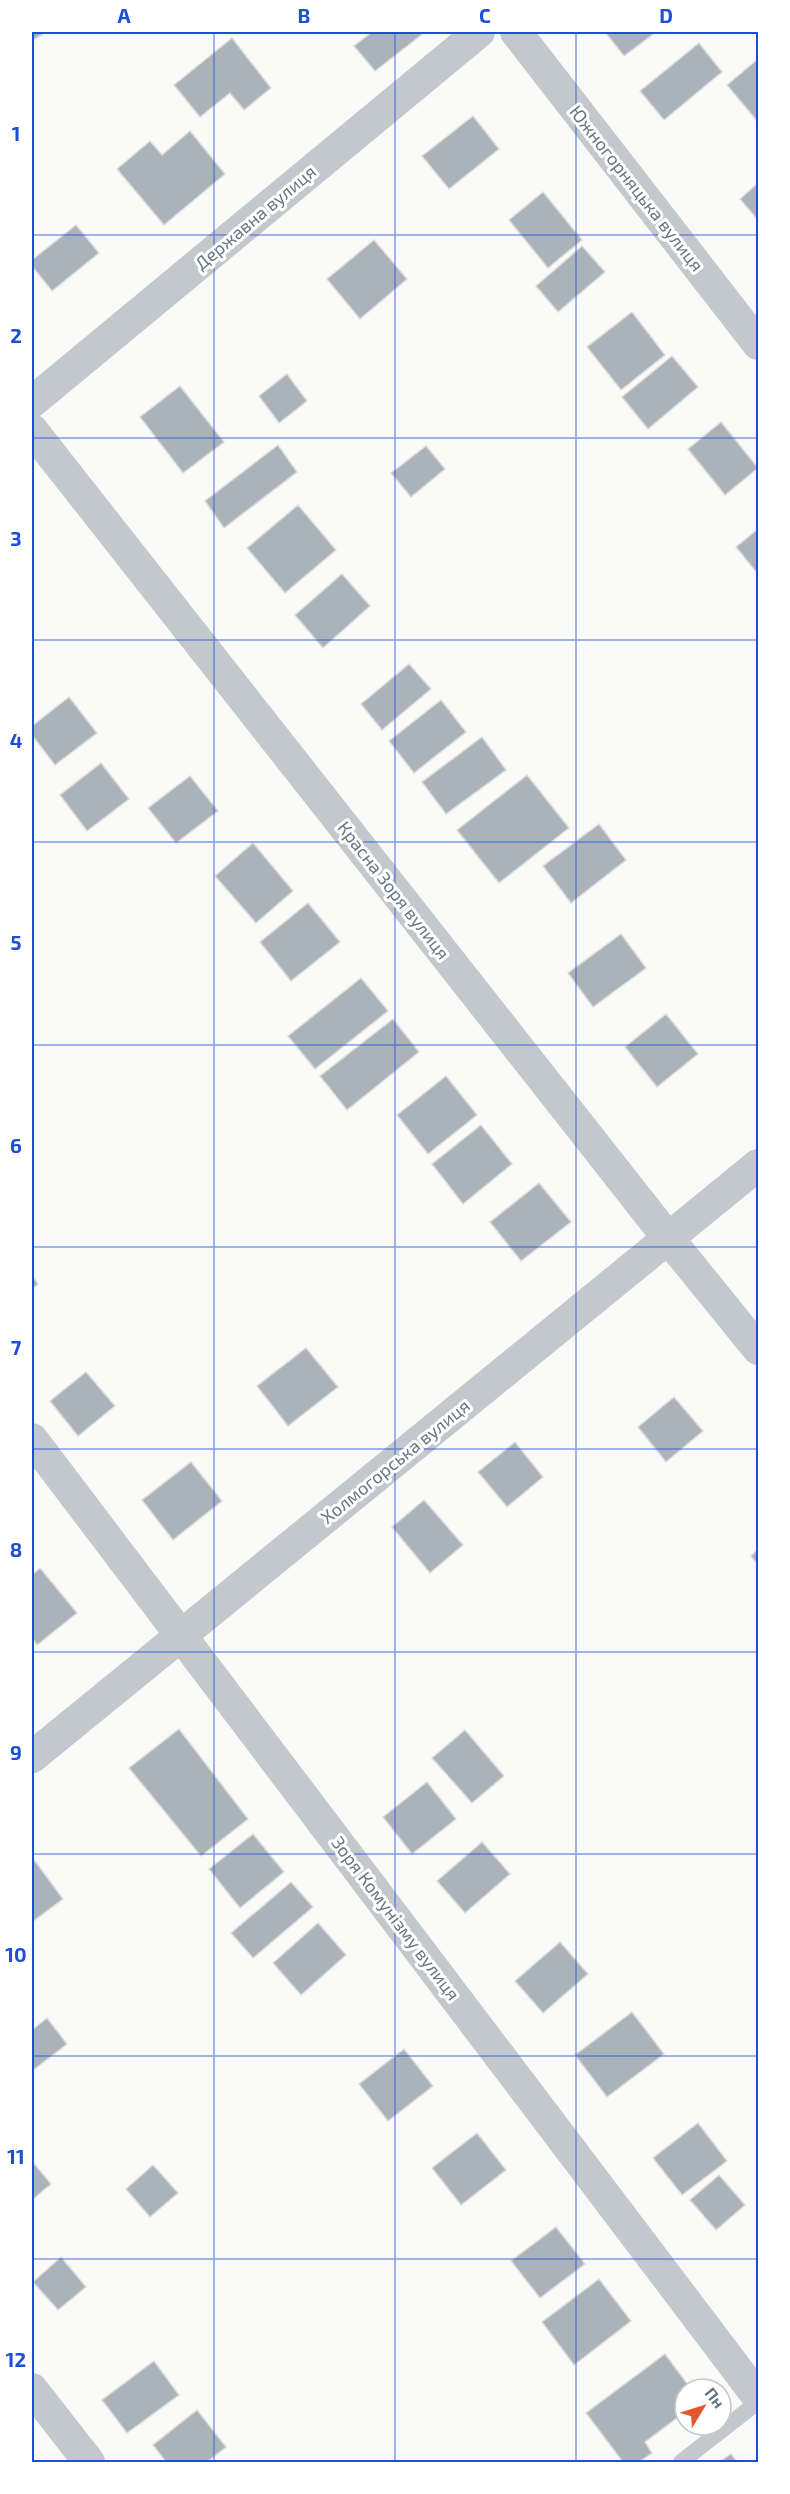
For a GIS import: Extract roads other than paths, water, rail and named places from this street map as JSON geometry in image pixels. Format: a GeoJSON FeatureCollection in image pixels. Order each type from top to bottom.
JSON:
{"type":"FeatureCollection","features":[{"type":"Feature","properties":{"kind":"street","name":"Державна вулиця"},"geometry":{"type":"LineString","coordinates":[[32,402],[479,32]]}},
{"type":"Feature","properties":{"kind":"street","name":"Южногорняцька вулиця"},"geometry":{"type":"LineString","coordinates":[[516,32],[759,344]]}},
{"type":"Feature","properties":{"kind":"street","name":"Красна Зоря вулиця"},"geometry":{"type":"LineString","coordinates":[[32,430],[668,1238],[759,1349]]}},
{"type":"Feature","properties":{"kind":"street","name":"Холмогорська вулиця"},"geometry":{"type":"LineString","coordinates":[[32,1757],[759,1165]]}},
{"type":"Feature","properties":{"kind":"street","name":"Зоря Комунізму вулиця"},"geometry":{"type":"LineString","coordinates":[[32,1439],[759,2397]]}},
{"type":"Feature","properties":{"kind":"street"},"geometry":{"type":"LineString","coordinates":[[32,2388],[89,2463]]}},
{"type":"Feature","properties":{"kind":"lane"},"geometry":{"type":"LineString","coordinates":[[681,2463],[759,2402]]}}]}
